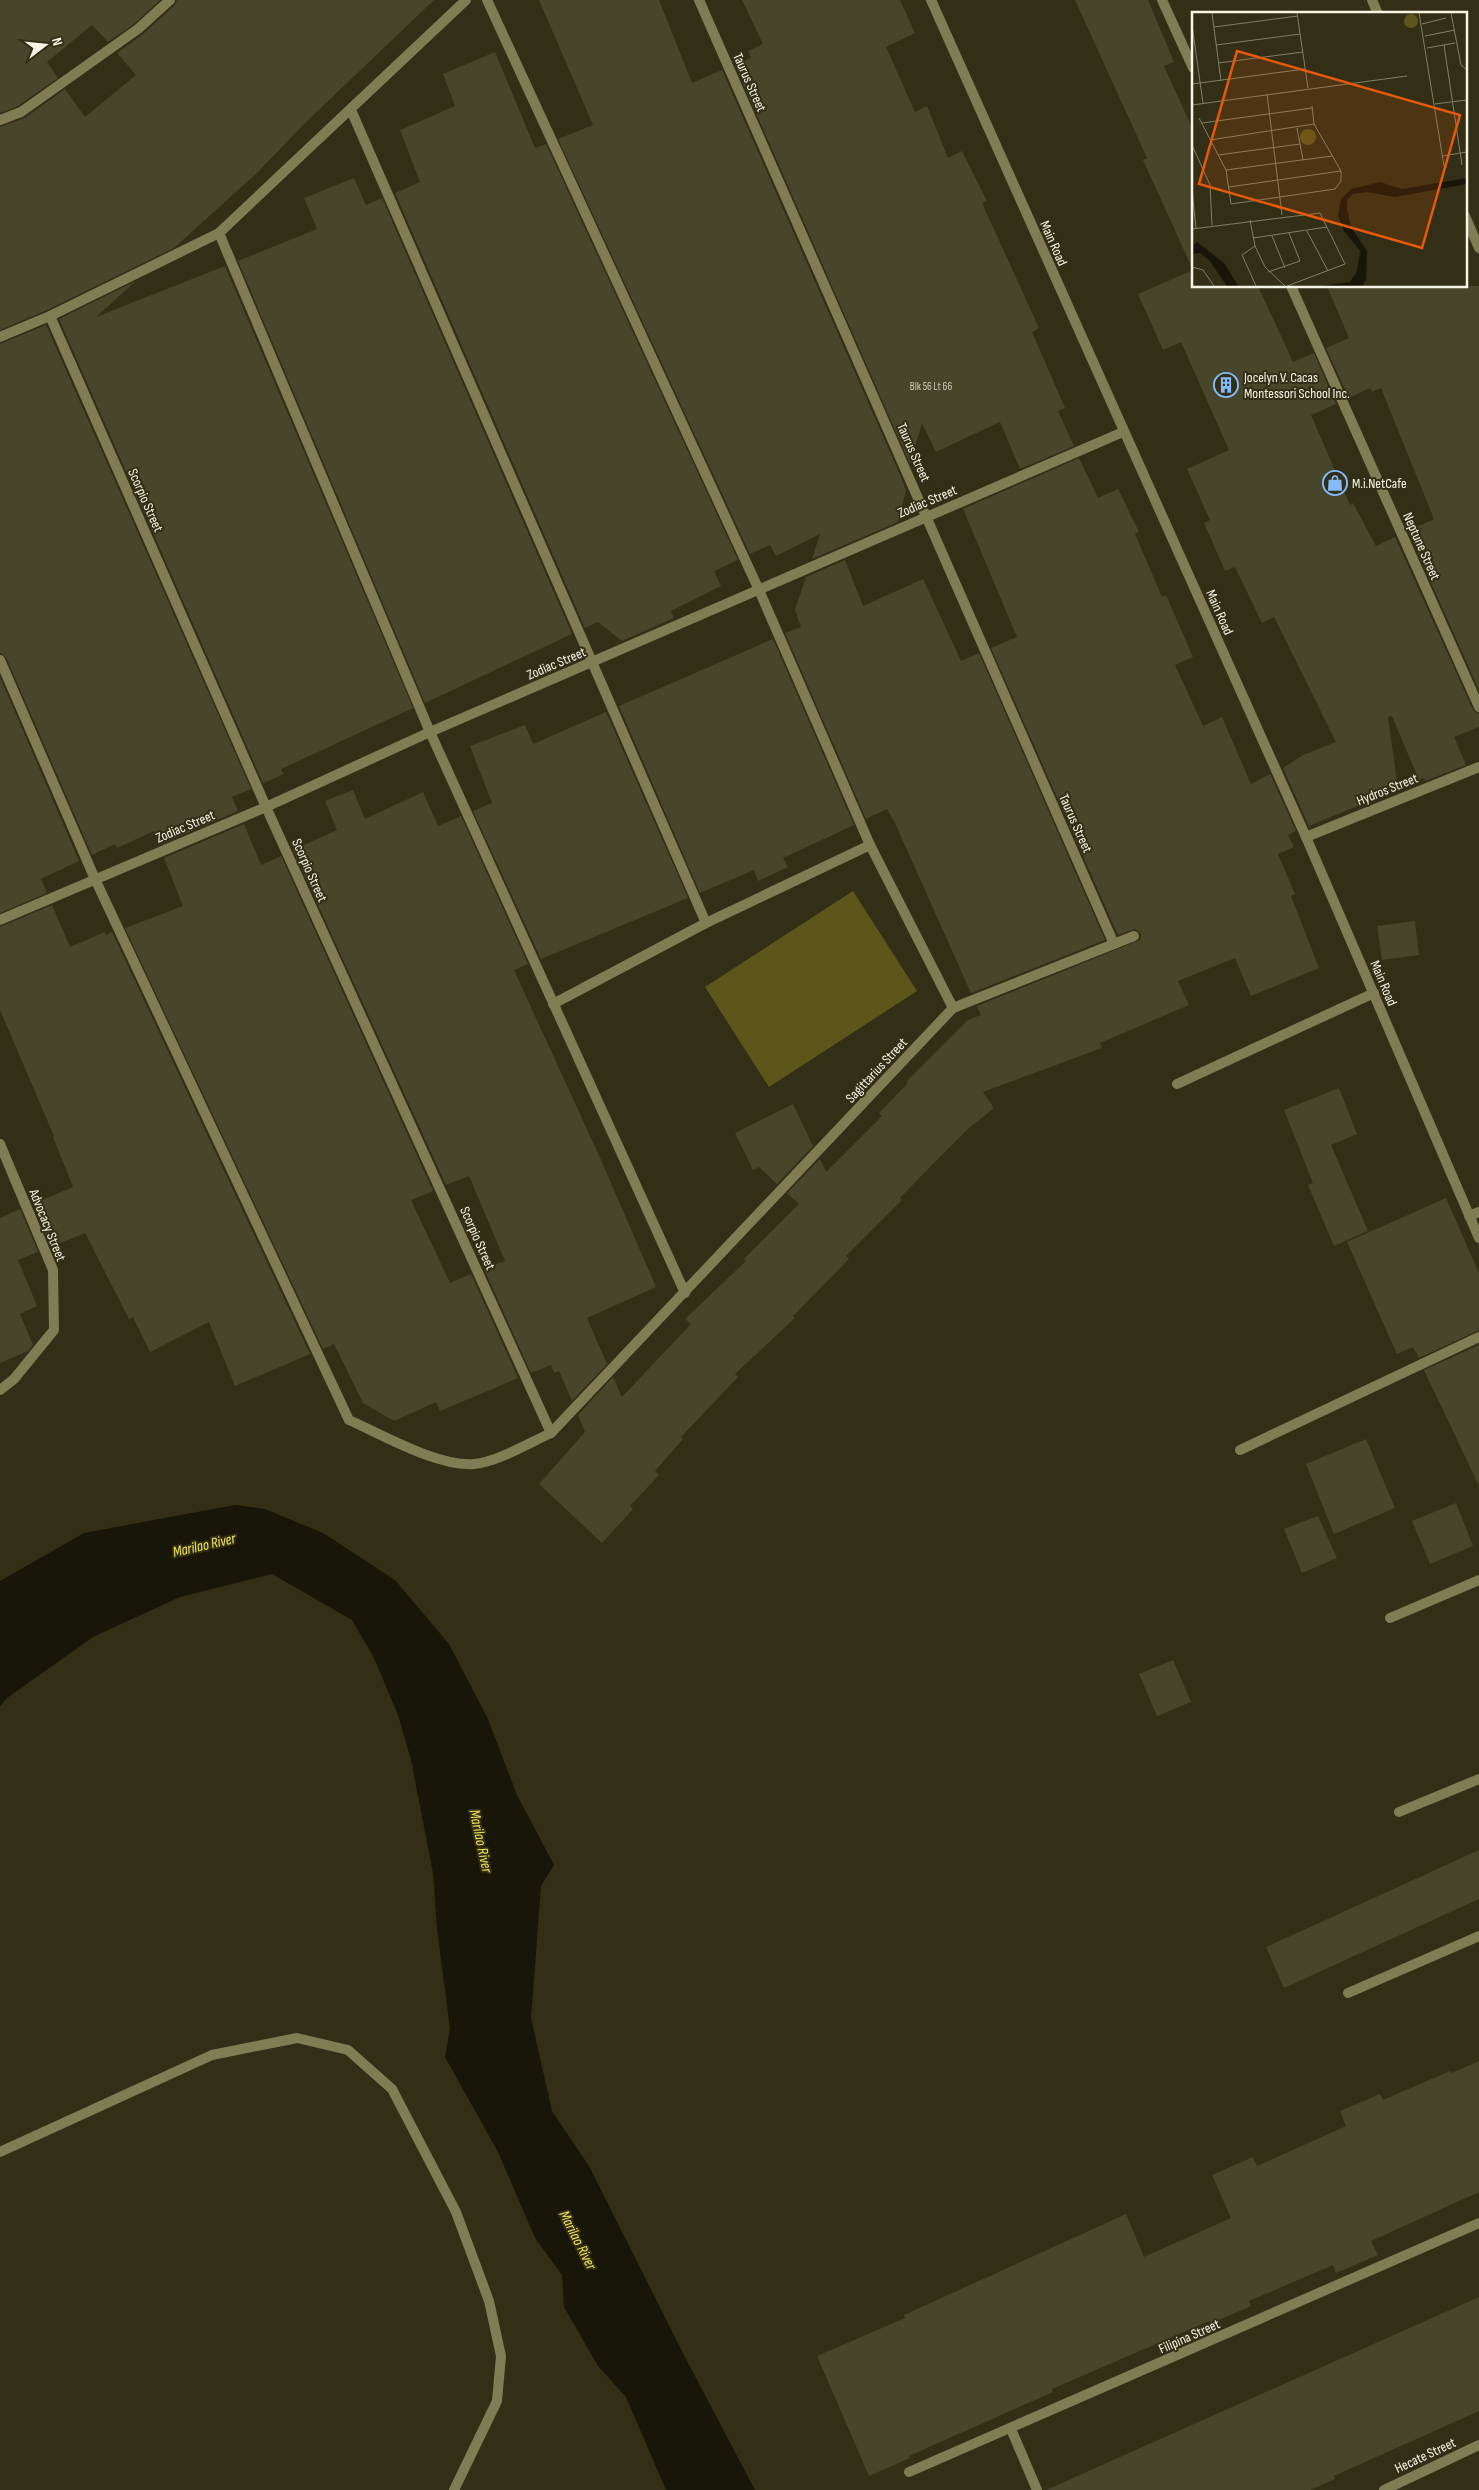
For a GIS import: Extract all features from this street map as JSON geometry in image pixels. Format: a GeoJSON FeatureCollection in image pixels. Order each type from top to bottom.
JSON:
{"type":"FeatureCollection","features":[{"type":"Feature","properties":{"kind":"street"},"geometry":{"type":"LineString","coordinates":[[0,120],[29,107],[138,29],[170,0]]}},
{"type":"Feature","properties":{"kind":"street"},"geometry":{"type":"LineString","coordinates":[[0,337],[50,316],[219,233],[466,0]]}},
{"type":"Feature","properties":{"kind":"street"},"geometry":{"type":"LineString","coordinates":[[487,0],[759,590],[870,845],[952,1008]]}},
{"type":"Feature","properties":{"kind":"street","name":"Taurus Street"},"geometry":{"type":"LineString","coordinates":[[699,0],[1114,944]]}},
{"type":"Feature","properties":{"kind":"street","name":"Main Road"},"geometry":{"type":"LineString","coordinates":[[931,0],[1474,1214],[1479,1238]]}},
{"type":"Feature","properties":{"kind":"street"},"geometry":{"type":"LineString","coordinates":[[1162,0],[1192,66]]}},
{"type":"Feature","properties":{"kind":"street"},"geometry":{"type":"LineString","coordinates":[[1372,0],[1377,12]]}},
{"type":"Feature","properties":{"kind":"street"},"geometry":{"type":"LineString","coordinates":[[351,110],[706,923]]}},
{"type":"Feature","properties":{"kind":"street"},"geometry":{"type":"LineString","coordinates":[[1466,218],[1479,248]]}},
{"type":"Feature","properties":{"kind":"street"},"geometry":{"type":"LineString","coordinates":[[219,233],[430,732],[685,1293]]}},
{"type":"Feature","properties":{"kind":"street","name":"Neptune Street"},"geometry":{"type":"LineString","coordinates":[[1292,288],[1479,707]]}},
{"type":"Feature","properties":{"kind":"street","name":"Scorpio Street"},"geometry":{"type":"LineString","coordinates":[[50,316],[266,807],[551,1432]]}},
{"type":"Feature","properties":{"kind":"street","name":"Zodiac Street"},"geometry":{"type":"LineString","coordinates":[[0,920],[266,807],[430,732],[1124,432]]}},
{"type":"Feature","properties":{"kind":"street"},"geometry":{"type":"LineString","coordinates":[[0,660],[95,879],[349,1420],[445,1462],[474,1464],[504,1454],[551,1432]]}},
{"type":"Feature","properties":{"kind":"street","name":"Hydros Street"},"geometry":{"type":"LineString","coordinates":[[1306,837],[1479,767]]}},
{"type":"Feature","properties":{"kind":"street"},"geometry":{"type":"LineString","coordinates":[[553,1004],[706,923],[870,845]]}},
{"type":"Feature","properties":{"kind":"street","name":"Sagittarius Street"},"geometry":{"type":"LineString","coordinates":[[551,1432],[685,1293],[952,1008],[1134,936]]}},
{"type":"Feature","properties":{"kind":"street"},"geometry":{"type":"LineString","coordinates":[[1177,1084],[1374,994]]}},
{"type":"Feature","properties":{"kind":"street","name":"Advocacy Street"},"geometry":{"type":"LineString","coordinates":[[0,1144],[53,1270],[54,1330],[14,1378],[0,1390]]}},
{"type":"Feature","properties":{"kind":"street"},"geometry":{"type":"LineString","coordinates":[[1240,1450],[1479,1337]]}},
{"type":"Feature","properties":{"kind":"street"},"geometry":{"type":"LineString","coordinates":[[1390,1618],[1479,1580]]}},
{"type":"Feature","properties":{"kind":"street"},"geometry":{"type":"LineString","coordinates":[[1399,1812],[1479,1778]]}},
{"type":"Feature","properties":{"kind":"street"},"geometry":{"type":"LineString","coordinates":[[1348,1993],[1479,1936]]}},
{"type":"Feature","properties":{"kind":"street"},"geometry":{"type":"LineString","coordinates":[[0,2152],[212,2055],[297,2038],[348,2050],[392,2089],[456,2212],[488,2301],[501,2356],[498,2401],[454,2490]]}},
{"type":"Feature","properties":{"kind":"street","name":"Filipina Street"},"geometry":{"type":"LineString","coordinates":[[909,2472],[1479,2224]]}},
{"type":"Feature","properties":{"kind":"street"},"geometry":{"type":"LineString","coordinates":[[1011,2429],[1038,2490]]}},
{"type":"Feature","properties":{"kind":"street","name":"Hecate Street"},"geometry":{"type":"LineString","coordinates":[[1384,2490],[1479,2445]]}},
{"type":"Feature","properties":{"kind":"shaded area"},"geometry":{"type":"Polygon","coordinates":[[[853,891],[917,991],[769,1087],[705,987],[853,891]]]}},
{"type":"Feature","properties":{"kind":"water","name":"Marilao River"},"geometry":{"type":"Polygon","coordinates":[[[235,1505],[265,1509],[323,1533],[395,1580],[449,1644],[488,1719],[517,1795],[554,1865],[541,1886],[531,2018],[552,2111],[589,2166],[685,2357],[755,2490],[666,2490],[626,2397],[598,2366],[564,2307],[562,2275],[535,2238],[498,2152],[445,2057],[450,2028],[437,1929],[433,1873],[411,1760],[398,1715],[374,1658],[352,1620],[272,1574],[180,1597],[93,1637],[7,1698],[0,1706],[0,1581],[84,1533],[235,1505]]]}},
{"type":"Feature","properties":{"kind":"building"},"geometry":{"type":"Polygon","coordinates":[[[0,0],[160,0],[134,24],[108,42],[92,25],[47,62],[58,78],[18,106],[0,113],[0,0]]]}},
{"type":"Feature","properties":{"kind":"building"},"geometry":{"type":"Polygon","coordinates":[[[177,0],[434,0],[304,124],[258,172],[174,248],[47,310],[0,330],[0,127],[25,118],[65,89],[85,117],[136,75],[117,53],[143,34],[175,5],[177,0]]]}},
{"type":"Feature","properties":{"kind":"building"},"geometry":{"type":"Polygon","coordinates":[[[539,0],[659,0],[692,83],[722,70],[906,490],[898,522],[812,559],[820,534],[776,556],[770,545],[750,554],[558,139],[593,125],[539,0]]]}},
{"type":"Feature","properties":{"kind":"building"},"geometry":{"type":"Polygon","coordinates":[[[742,0],[900,0],[915,33],[886,47],[915,112],[927,106],[948,158],[962,151],[987,201],[982,203],[1039,328],[1032,332],[1065,408],[1058,411],[1074,446],[1020,469],[1000,422],[936,452],[922,423],[910,464],[735,65],[751,58],[748,51],[763,44],[742,0]]]}},
{"type":"Feature","properties":{"kind":"building"},"geometry":{"type":"Polygon","coordinates":[[[1075,0],[1148,0],[1174,62],[1164,66],[1192,128],[1192,268],[1143,160],[1147,158],[1075,0]]]}},
{"type":"Feature","properties":{"kind":"building"},"geometry":{"type":"Polygon","coordinates":[[[495,52],[535,148],[546,144],[738,560],[714,571],[721,586],[671,611],[674,618],[622,641],[598,622],[585,628],[395,193],[420,182],[400,130],[455,106],[443,74],[495,52]]]}},
{"type":"Feature","properties":{"kind":"building"},"geometry":{"type":"Polygon","coordinates":[[[354,178],[366,205],[382,198],[572,634],[425,703],[238,261],[317,229],[304,198],[354,178]]]}},
{"type":"Feature","properties":{"kind":"building"},"geometry":{"type":"Polygon","coordinates":[[[225,266],[413,708],[281,769],[284,774],[263,783],[59,319],[136,281],[96,317],[225,266]]]}},
{"type":"Feature","properties":{"kind":"building"},"geometry":{"type":"Polygon","coordinates":[[[1192,270],[1192,288],[1259,288],[1293,362],[1314,353],[1336,404],[1311,415],[1350,505],[1353,503],[1376,546],[1395,537],[1473,710],[1479,714],[1479,727],[1454,737],[1466,765],[1425,781],[1424,778],[1419,780],[1392,716],[1388,717],[1398,789],[1309,826],[1283,768],[1303,755],[1336,742],[1274,617],[1262,623],[1235,567],[1225,571],[1204,523],[1210,520],[1187,469],[1229,450],[1181,342],[1163,350],[1138,294],[1192,270]]]}},
{"type":"Feature","properties":{"kind":"building"},"geometry":{"type":"Polygon","coordinates":[[[1466,286],[1479,286],[1479,690],[1408,531],[1434,519],[1381,388],[1372,392],[1370,388],[1349,398],[1326,348],[1349,338],[1328,288],[1466,288],[1466,286]]]}},
{"type":"Feature","properties":{"kind":"building"},"geometry":{"type":"Polygon","coordinates":[[[46,325],[251,789],[232,797],[238,811],[159,845],[154,831],[117,848],[115,844],[92,855],[6,657],[0,653],[0,344],[46,325]]]}},
{"type":"Feature","properties":{"kind":"building"},"geometry":{"type":"Polygon","coordinates":[[[1079,458],[1098,498],[1118,489],[1139,532],[1135,534],[1162,597],[1166,595],[1193,657],[1175,665],[1203,726],[1222,717],[1251,784],[1270,774],[1296,831],[1288,835],[1294,847],[1278,854],[1295,894],[1291,896],[1319,968],[1251,996],[1235,958],[1178,981],[1189,1005],[1100,1043],[1102,1048],[983,1092],[994,1108],[968,1129],[928,1169],[900,1198],[902,1200],[846,1256],[849,1259],[793,1316],[795,1318],[735,1374],[738,1377],[681,1437],[683,1439],[655,1471],[659,1475],[630,1506],[633,1509],[602,1543],[539,1484],[585,1432],[578,1415],[613,1377],[622,1397],[691,1324],[685,1319],[746,1261],[744,1259],[799,1204],[787,1193],[820,1159],[826,1172],[882,1116],[879,1113],[908,1083],[906,1082],[968,1020],[981,1015],[977,1006],[1140,940],[1141,934],[1135,929],[1118,935],[991,648],[1017,637],[963,509],[1079,458]]]}},
{"type":"Feature","properties":{"kind":"building"},"geometry":{"type":"Polygon","coordinates":[[[845,560],[863,606],[923,579],[961,661],[979,653],[1105,940],[971,993],[887,809],[866,819],[785,633],[801,627],[795,610],[806,577],[845,560]]]}},
{"type":"Feature","properties":{"kind":"building"},"geometry":{"type":"Polygon","coordinates":[[[773,639],[854,825],[783,858],[788,867],[758,881],[754,870],[700,893],[619,706],[773,639]]]}},
{"type":"Feature","properties":{"kind":"building"},"geometry":{"type":"Polygon","coordinates":[[[0,677],[79,861],[41,879],[47,893],[0,913],[0,677]]]}},
{"type":"Feature","properties":{"kind":"building"},"geometry":{"type":"Polygon","coordinates":[[[606,712],[688,898],[541,959],[473,811],[492,803],[470,746],[525,725],[533,744],[606,712]]]}},
{"type":"Feature","properties":{"kind":"building"},"geometry":{"type":"Polygon","coordinates":[[[353,790],[365,819],[423,792],[438,826],[461,816],[528,964],[514,970],[601,1160],[656,1287],[587,1318],[607,1364],[572,1401],[559,1371],[554,1373],[551,1365],[531,1373],[484,1269],[505,1261],[469,1176],[446,1185],[293,850],[337,830],[325,801],[353,790]]]}},
{"type":"Feature","properties":{"kind":"building"},"geometry":{"type":"Polygon","coordinates":[[[244,824],[261,865],[281,856],[433,1191],[411,1200],[450,1283],[471,1274],[518,1378],[440,1411],[436,1402],[394,1421],[363,1403],[334,1344],[323,1349],[125,928],[183,906],[164,858],[244,824]]]}},
{"type":"Feature","properties":{"kind":"building"},"geometry":{"type":"Polygon","coordinates":[[[52,905],[70,947],[105,932],[106,935],[112,932],[310,1354],[235,1386],[209,1322],[150,1352],[133,1317],[129,1319],[85,1233],[51,1247],[33,1204],[73,1187],[54,1136],[0,1010],[0,927],[52,905]]]}},
{"type":"Feature","properties":{"kind":"building"},"geometry":{"type":"Polygon","coordinates":[[[1415,921],[1419,955],[1382,960],[1377,926],[1415,921]]]}},
{"type":"Feature","properties":{"kind":"building"},"geometry":{"type":"Polygon","coordinates":[[[1339,1088],[1357,1134],[1331,1145],[1368,1231],[1334,1246],[1308,1185],[1313,1183],[1284,1110],[1339,1088]]]}},
{"type":"Feature","properties":{"kind":"building"},"geometry":{"type":"Polygon","coordinates":[[[793,1104],[813,1146],[777,1184],[759,1167],[753,1170],[735,1133],[793,1104]]]}},
{"type":"Feature","properties":{"kind":"building"},"geometry":{"type":"Polygon","coordinates":[[[1446,1198],[1479,1273],[1479,1330],[1419,1358],[1413,1347],[1397,1354],[1347,1242],[1446,1198]]]}},
{"type":"Feature","properties":{"kind":"building"},"geometry":{"type":"Polygon","coordinates":[[[20,1209],[38,1252],[18,1260],[37,1306],[20,1314],[33,1345],[28,1351],[0,1363],[0,1218],[20,1209]]]}},
{"type":"Feature","properties":{"kind":"building"},"geometry":{"type":"Polygon","coordinates":[[[1479,1345],[1479,1486],[1424,1370],[1479,1345]]]}},
{"type":"Feature","properties":{"kind":"building"},"geometry":{"type":"Polygon","coordinates":[[[1366,1439],[1395,1508],[1334,1534],[1306,1464],[1366,1439]]]}},
{"type":"Feature","properties":{"kind":"building"},"geometry":{"type":"Polygon","coordinates":[[[1456,1503],[1473,1546],[1430,1564],[1412,1521],[1456,1503]]]}},
{"type":"Feature","properties":{"kind":"building"},"geometry":{"type":"Polygon","coordinates":[[[1318,1516],[1337,1558],[1302,1573],[1284,1529],[1318,1516]]]}},
{"type":"Feature","properties":{"kind":"building"},"geometry":{"type":"Polygon","coordinates":[[[1173,1660],[1191,1702],[1157,1716],[1139,1674],[1173,1660]]]}},
{"type":"Feature","properties":{"kind":"building"},"geometry":{"type":"Polygon","coordinates":[[[1479,1850],[1479,1899],[1284,1988],[1266,1947],[1479,1850]]]}},
{"type":"Feature","properties":{"kind":"building"},"geometry":{"type":"Polygon","coordinates":[[[1479,2061],[1479,2192],[1371,2241],[1378,2255],[1336,2273],[1333,2265],[1249,2301],[1251,2306],[1210,2324],[1209,2321],[1052,2389],[1053,2392],[909,2456],[910,2458],[869,2476],[817,2356],[905,2318],[904,2315],[1126,2214],[1144,2257],[1231,2218],[1212,2175],[1253,2157],[1257,2166],[1346,2126],[1340,2111],[1380,2094],[1383,2100],[1450,2071],[1452,2073],[1479,2061]]]}},
{"type":"Feature","properties":{"kind":"building"},"geometry":{"type":"Polygon","coordinates":[[[1479,2297],[1479,2411],[1334,2476],[1335,2479],[1310,2490],[1046,2490],[1479,2297]]]}},
{"type":"Feature","properties":{"kind":"place","name":"Jocelyn V. Cacas Montessori School Inc."},"geometry":{"type":"Point","coordinates":[1226,385]}},
{"type":"Feature","properties":{"kind":"place","name":"M.i.NetCafe"},"geometry":{"type":"Point","coordinates":[1335,483]}}]}
